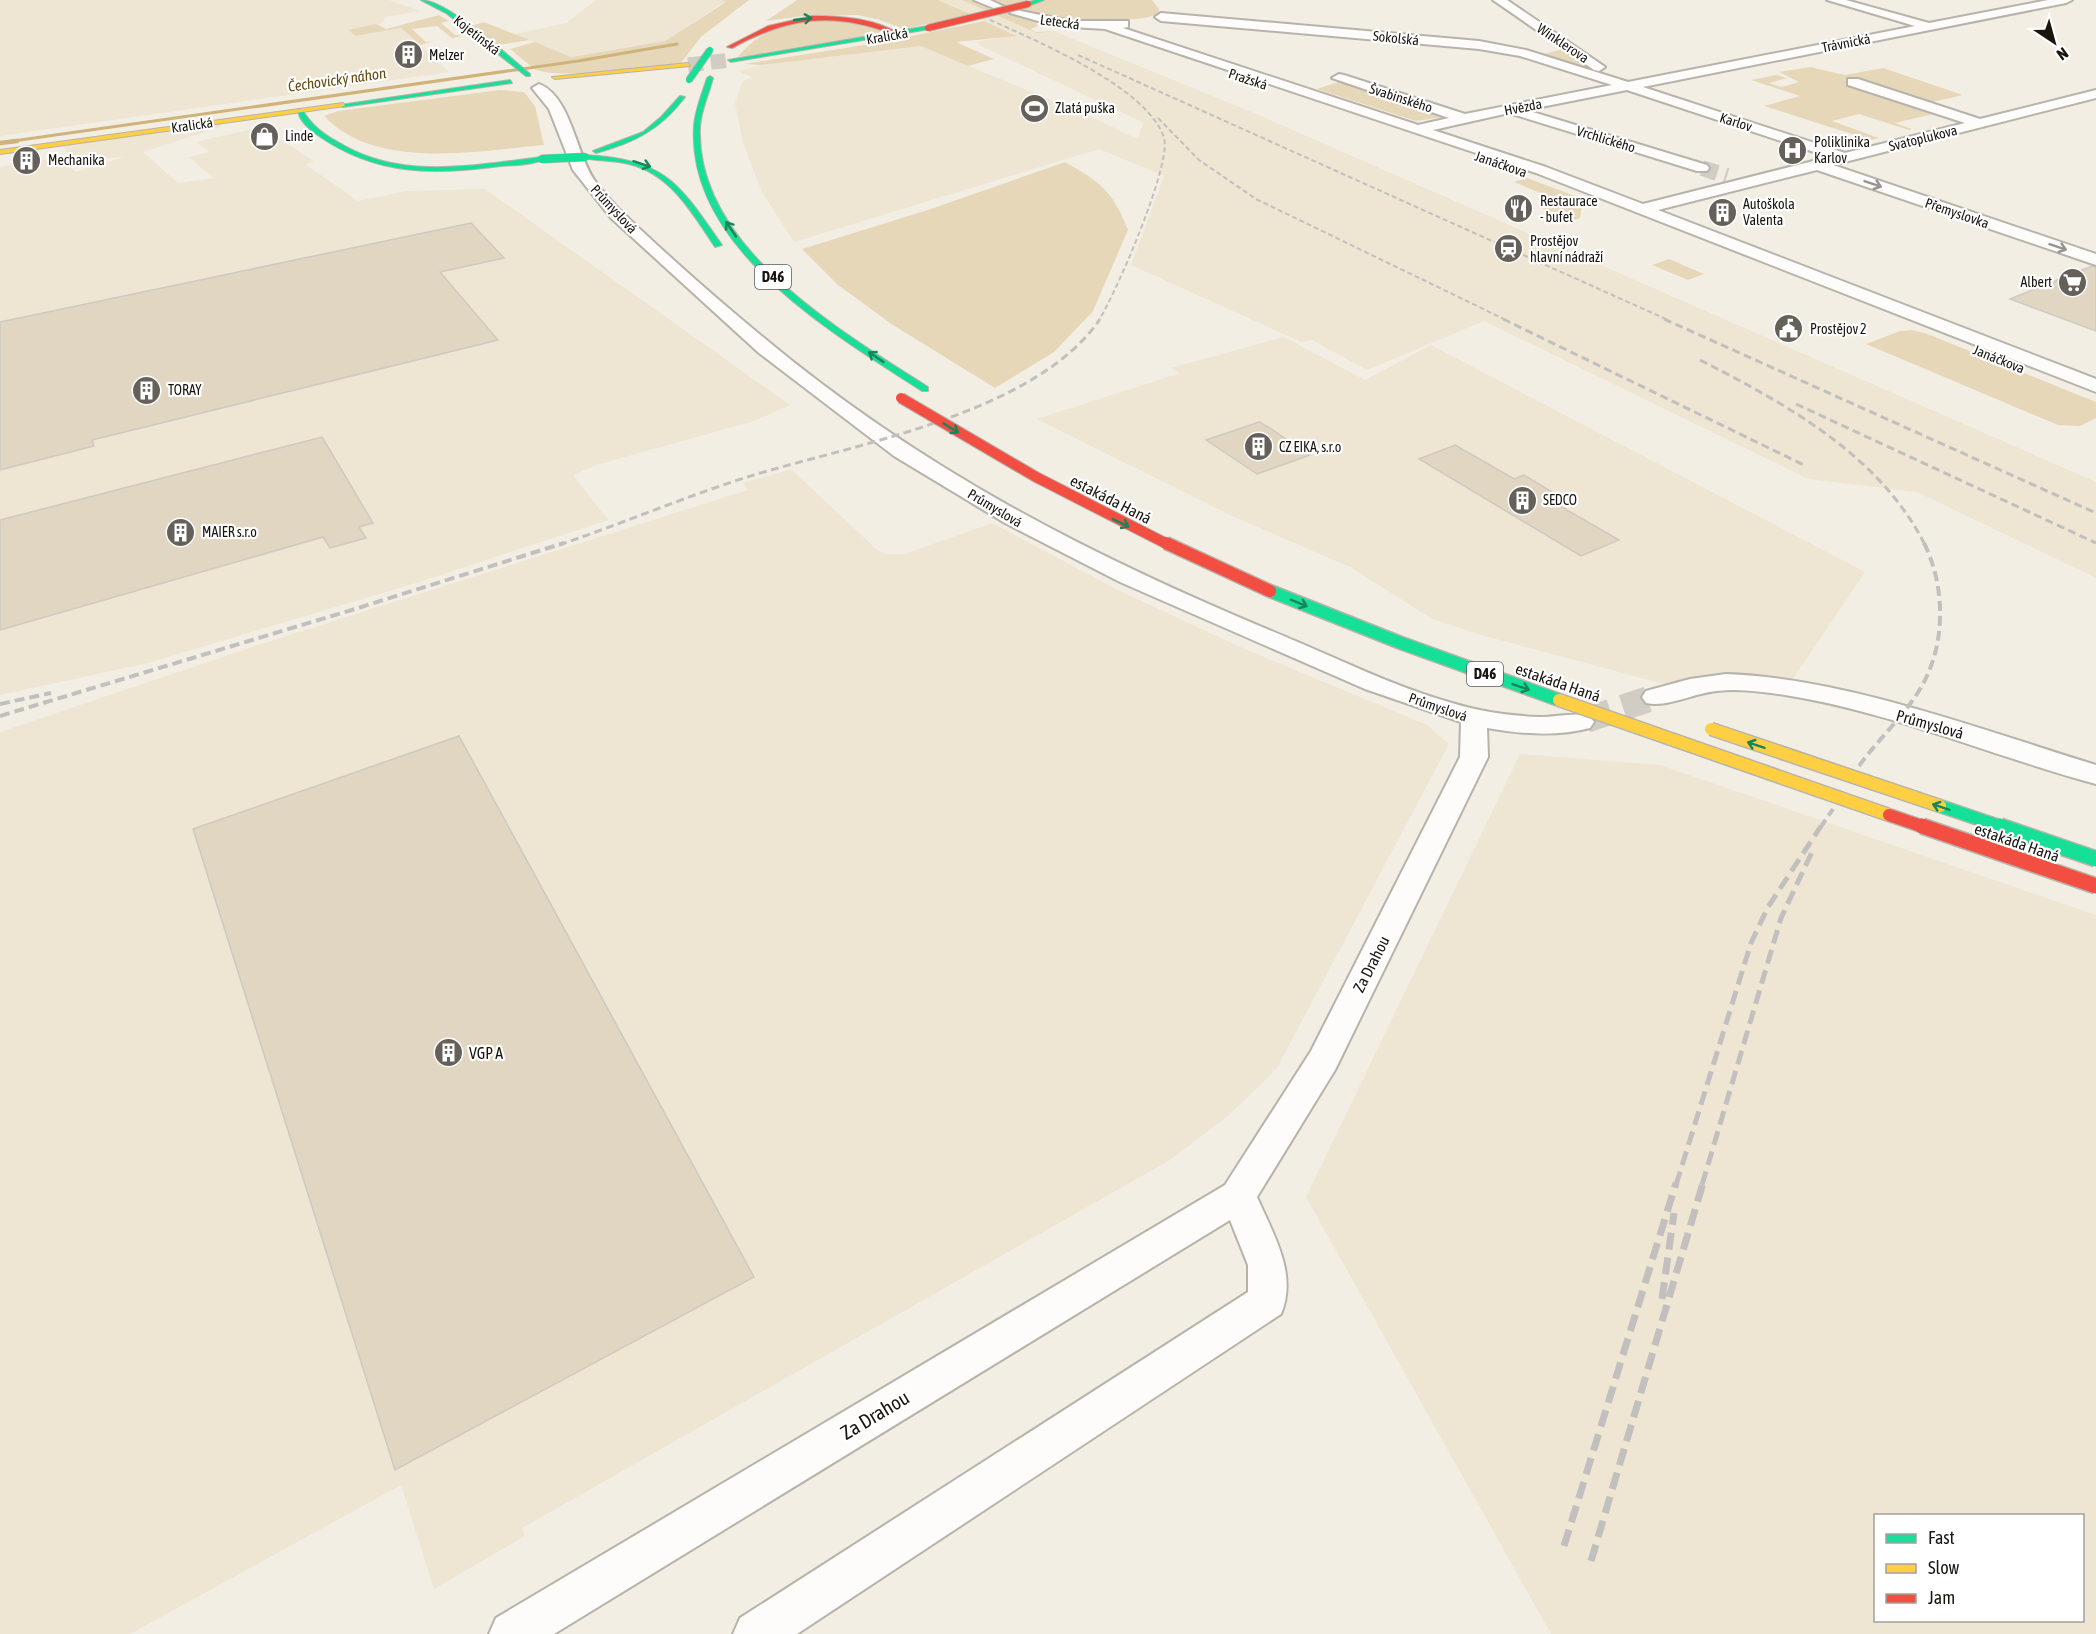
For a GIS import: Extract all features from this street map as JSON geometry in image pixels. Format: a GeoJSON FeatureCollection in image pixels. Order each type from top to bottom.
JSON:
{"type":"FeatureCollection","features":[{"type":"Feature","properties":{"kind":"main road","name":"Kojetínská"},"geometry":{"type":"LineString","coordinates":[[424,0],[448,12],[537,77]]}},
{"type":"Feature","properties":{"kind":"main road","name":"Kralická"},"geometry":{"type":"LineString","coordinates":[[731,54],[897,34],[1034,2]]}},
{"type":"Feature","properties":{"kind":"main road","name":"D46"},"geometry":{"type":"LineString","coordinates":[[767,14],[710,78],[698,111],[695,128],[696,152],[702,175],[719,211],[740,242],[784,289],[845,336],[930,392]]}},
{"type":"Feature","properties":{"kind":"main road"},"geometry":{"type":"LineString","coordinates":[[731,54],[756,30],[805,18],[860,20],[880,25],[897,34]]}},
{"type":"Feature","properties":{"kind":"main road"},"geometry":{"type":"LineString","coordinates":[[675,130],[682,97],[689,80],[710,50],[729,31]]}},
{"type":"Feature","properties":{"kind":"main road"},"geometry":{"type":"LineString","coordinates":[[537,77],[687,65]]}},
{"type":"Feature","properties":{"kind":"main road","name":"Kralická"},"geometry":{"type":"LineString","coordinates":[[0,152],[300,110],[511,84],[537,77]]}},
{"type":"Feature","properties":{"kind":"main road"},"geometry":{"type":"LineString","coordinates":[[300,110],[303,120],[354,156],[373,163],[437,168],[584,155],[620,145],[651,133],[682,97]]}},
{"type":"Feature","properties":{"kind":"main road"},"geometry":{"type":"LineString","coordinates":[[584,155],[618,158],[657,169],[696,214],[725,254]]}},
{"type":"Feature","properties":{"kind":"main road"},"geometry":{"type":"LineString","coordinates":[[681,178],[696,214]]}},
{"type":"Feature","properties":{"kind":"main road","name":"estakáda Haná"},"geometry":{"type":"LineString","coordinates":[[896,394],[1001,459],[1081,503],[1165,545],[1310,608],[1499,679],[2096,886]]}},
{"type":"Feature","properties":{"kind":"main road","name":"estakáda Haná"},"geometry":{"type":"LineString","coordinates":[[1696,724],[2096,859]]}},
{"type":"Feature","properties":{"kind":"street"},"geometry":{"type":"LineString","coordinates":[[980,0],[1001,8]]}},
{"type":"Feature","properties":{"kind":"street","name":"Winklerova"},"geometry":{"type":"LineString","coordinates":[[1499,0],[1626,86]]}},
{"type":"Feature","properties":{"kind":"street"},"geometry":{"type":"LineString","coordinates":[[1833,0],[1929,27]]}},
{"type":"Feature","properties":{"kind":"street","name":"Trávnická"},"geometry":{"type":"LineString","coordinates":[[1626,86],[2066,0]]}},
{"type":"Feature","properties":{"kind":"street"},"geometry":{"type":"LineString","coordinates":[[1150,19],[1167,13],[1158,1]]}},
{"type":"Feature","properties":{"kind":"street","name":"Letecká"},"geometry":{"type":"LineString","coordinates":[[1016,13],[1054,23],[1106,26]]}},
{"type":"Feature","properties":{"kind":"street","name":"Sokolská"},"geometry":{"type":"LineString","coordinates":[[1106,26],[1150,19],[1365,34],[1503,49],[1626,86]]}},
{"type":"Feature","properties":{"kind":"street","name":"Pražská"},"geometry":{"type":"LineString","coordinates":[[1090,26],[1412,130]]}},
{"type":"Feature","properties":{"kind":"street","name":"Pražská"},"geometry":{"type":"LineString","coordinates":[[1106,26],[1304,90]]}},
{"type":"Feature","properties":{"kind":"street"},"geometry":{"type":"LineString","coordinates":[[1355,52],[1365,34]]}},
{"type":"Feature","properties":{"kind":"street","name":"Švabinského"},"geometry":{"type":"LineString","coordinates":[[1304,90],[1341,74],[1464,118]]}},
{"type":"Feature","properties":{"kind":"street","name":"Průmyslová"},"geometry":{"type":"LineString","coordinates":[[537,77],[555,102],[573,153],[587,181],[632,230],[733,321],[846,414],[1010,518],[1150,587],[1424,704],[1474,720],[1537,725],[1581,722]]}},
{"type":"Feature","properties":{"kind":"street"},"geometry":{"type":"LineString","coordinates":[[1853,82],[1981,124]]}},
{"type":"Feature","properties":{"kind":"street","name":"Hvězda"},"geometry":{"type":"LineString","coordinates":[[1412,130],[1626,86]]}},
{"type":"Feature","properties":{"kind":"street","name":"Karlov"},"geometry":{"type":"LineString","coordinates":[[1626,86],[1845,158]]}},
{"type":"Feature","properties":{"kind":"street","name":"Janáčkova"},"geometry":{"type":"LineString","coordinates":[[1304,90],[1536,172]]}},
{"type":"Feature","properties":{"kind":"street","name":"Svatoplukova"},"geometry":{"type":"LineString","coordinates":[[1640,210],[2096,94]]}},
{"type":"Feature","properties":{"kind":"street","name":"Vrchlického"},"geometry":{"type":"LineString","coordinates":[[1509,109],[1702,168]]}},
{"type":"Feature","properties":{"kind":"street","name":"Janáčkova"},"geometry":{"type":"LineString","coordinates":[[1412,130],[1455,141],[1640,210],[2096,398]]}},
{"type":"Feature","properties":{"kind":"street","name":"Přemyslovka"},"geometry":{"type":"LineString","coordinates":[[1818,165],[2096,260]]}},
{"type":"Feature","properties":{"kind":"street"},"geometry":{"type":"LineString","coordinates":[[1727,176],[1748,183]]}},
{"type":"Feature","properties":{"kind":"street","name":"Janáčkova"},"geometry":{"type":"LineString","coordinates":[[1911,320],[2096,386]]}},
{"type":"Feature","properties":{"kind":"street","name":"Průmyslová"},"geometry":{"type":"LineString","coordinates":[[1653,705],[1710,684],[1743,683],[1780,687],[1846,700],[1902,715],[2096,775]]}},
{"type":"Feature","properties":{"kind":"street","name":"Za Drahou"},"geometry":{"type":"LineString","coordinates":[[512,1634],[1238,1196],[1323,1060],[1474,757],[1474,720]]}},
{"type":"Feature","properties":{"kind":"street"},"geometry":{"type":"LineString","coordinates":[[756,1634],[1267,1301],[1267,1265],[1238,1196]]}},
{"type":"Feature","properties":{"kind":"shaded area"},"geometry":{"type":"Polygon","coordinates":[[[0,0],[389,0],[420,11],[385,17],[383,23],[349,30],[356,36],[401,28],[449,72],[0,136],[0,0]]]}},
{"type":"Feature","properties":{"kind":"shaded area"},"geometry":{"type":"Polygon","coordinates":[[[596,0],[721,0],[727,2],[665,41],[571,57],[515,34],[566,23],[596,0]]]}},
{"type":"Feature","properties":{"kind":"shaded area"},"geometry":{"type":"Polygon","coordinates":[[[721,0],[749,0],[701,37],[681,63],[564,74],[534,69],[678,44],[532,67],[510,49],[535,42],[571,57],[665,41],[726,2],[721,0]]]}},
{"type":"Feature","properties":{"kind":"shaded area"},"geometry":{"type":"Polygon","coordinates":[[[797,0],[938,0],[972,15],[903,29],[858,15],[803,16],[766,21],[797,0]]]}},
{"type":"Feature","properties":{"kind":"shaded area"},"geometry":{"type":"Polygon","coordinates":[[[938,0],[963,0],[1037,33],[1056,32],[1254,113],[2096,482],[2096,578],[1917,492],[1808,479],[1484,321],[1367,370],[1312,340],[1301,342],[1131,265],[1164,176],[1099,149],[794,242],[762,192],[743,143],[735,103],[742,82],[752,77],[738,71],[761,65],[921,46],[1092,117],[1137,139],[1144,123],[981,46],[976,42],[1016,35],[938,0]]]}},
{"type":"Feature","properties":{"kind":"shaded area"},"geometry":{"type":"Polygon","coordinates":[[[962,0],[973,0],[1035,21],[1038,26],[1030,29],[1036,32],[1063,31],[1037,33],[962,0]]]}},
{"type":"Feature","properties":{"kind":"shaded area"},"geometry":{"type":"Polygon","coordinates":[[[990,0],[1152,0],[1159,9],[1159,13],[1136,19],[1070,21],[1040,16],[990,0]]]}},
{"type":"Feature","properties":{"kind":"shaded area"},"geometry":{"type":"Polygon","coordinates":[[[439,15],[449,21],[441,23],[455,35],[465,35],[445,40],[452,38],[437,26],[412,29],[426,42],[434,41],[420,45],[401,28],[356,36],[348,30],[376,24],[386,29],[439,15]]]}},
{"type":"Feature","properties":{"kind":"shaded area"},"geometry":{"type":"Polygon","coordinates":[[[828,20],[853,22],[880,30],[880,34],[738,57],[757,39],[778,28],[828,20]]]}},
{"type":"Feature","properties":{"kind":"shaded area"},"geometry":{"type":"Polygon","coordinates":[[[984,21],[1017,36],[956,42],[994,59],[968,66],[921,46],[761,65],[744,64],[883,42],[984,21]]]}},
{"type":"Feature","properties":{"kind":"shaded area"},"geometry":{"type":"Polygon","coordinates":[[[484,22],[530,40],[498,45],[471,26],[484,22]]]}},
{"type":"Feature","properties":{"kind":"shaded area"},"geometry":{"type":"Polygon","coordinates":[[[1563,49],[1587,66],[1540,55],[1563,49]]]}},
{"type":"Feature","properties":{"kind":"shaded area"},"geometry":{"type":"Polygon","coordinates":[[[1810,67],[1845,75],[1883,68],[1963,95],[1928,103],[1858,80],[1846,83],[1937,113],[1895,123],[1912,129],[1909,130],[1859,114],[1832,121],[1879,138],[1871,140],[1764,106],[1800,96],[1751,80],[1776,75],[1787,78],[1769,83],[1782,87],[1799,82],[1779,72],[1810,67]]]}},
{"type":"Feature","properties":{"kind":"shaded area"},"geometry":{"type":"Polygon","coordinates":[[[1342,81],[1449,116],[1416,121],[1317,89],[1342,81]]]}},
{"type":"Feature","properties":{"kind":"shaded area"},"geometry":{"type":"Polygon","coordinates":[[[500,90],[524,92],[535,106],[544,145],[459,153],[399,151],[371,145],[345,133],[324,116],[338,111],[500,90]]]}},
{"type":"Feature","properties":{"kind":"shaded area"},"geometry":{"type":"Polygon","coordinates":[[[220,124],[221,127],[143,152],[178,183],[214,178],[188,157],[210,152],[196,142],[261,127],[315,162],[305,164],[358,201],[406,191],[485,189],[790,405],[754,421],[596,465],[573,475],[608,520],[416,583],[148,663],[0,695],[0,167],[56,158],[76,172],[124,157],[73,161],[63,146],[220,124]]]}},
{"type":"Feature","properties":{"kind":"shaded area"},"geometry":{"type":"Polygon","coordinates":[[[1065,162],[1104,189],[1117,206],[1128,230],[1093,311],[1054,352],[995,388],[893,325],[838,285],[802,249],[928,210],[1065,162]]]}},
{"type":"Feature","properties":{"kind":"shaded area"},"geometry":{"type":"Polygon","coordinates":[[[1527,178],[1583,199],[1580,218],[1572,221],[1542,208],[1562,202],[1514,182],[1527,178]]]}},
{"type":"Feature","properties":{"kind":"shaded area"},"geometry":{"type":"Polygon","coordinates":[[[1669,259],[1704,274],[1688,280],[1652,265],[1669,259]]]}},
{"type":"Feature","properties":{"kind":"shaded area"},"geometry":{"type":"Polygon","coordinates":[[[1911,330],[1925,333],[2096,402],[2096,418],[2080,426],[2058,425],[1866,344],[1900,331],[1911,330]]]}},
{"type":"Feature","properties":{"kind":"shaded area"},"geometry":{"type":"Polygon","coordinates":[[[1284,337],[1365,380],[1431,345],[1865,572],[1791,682],[1718,673],[1664,684],[1481,635],[1432,619],[1352,568],[1232,516],[1037,419],[1180,373],[1171,368],[1284,337]]]}},
{"type":"Feature","properties":{"kind":"shaded area"},"geometry":{"type":"Polygon","coordinates":[[[791,469],[876,549],[885,554],[905,554],[992,523],[1118,590],[1238,646],[1427,725],[1449,744],[1277,1068],[1228,1116],[1170,1160],[522,1528],[525,1536],[434,1589],[401,1485],[130,1634],[0,1634],[0,732],[261,644],[748,490],[743,483],[791,469]]]}},
{"type":"Feature","properties":{"kind":"shaded area"},"geometry":{"type":"Polygon","coordinates":[[[1520,754],[1660,765],[2096,915],[2096,1634],[1551,1634],[1306,1197],[1520,754]]]}},
{"type":"Feature","properties":{"kind":"building","name":"TORAY"},"geometry":{"type":"Polygon","coordinates":[[[471,223],[504,258],[440,272],[498,340],[92,440],[94,446],[0,470],[0,322],[471,223]]]}},
{"type":"Feature","properties":{"kind":"building","name":"Albert"},"geometry":{"type":"Polygon","coordinates":[[[2092,266],[2096,267],[2096,331],[2010,299],[2092,266]]]}},
{"type":"Feature","properties":{"kind":"building","name":"CZ EIKA, s.r.o"},"geometry":{"type":"Polygon","coordinates":[[[1259,422],[1310,455],[1257,474],[1206,440],[1259,422]]]}},
{"type":"Feature","properties":{"kind":"building","name":"MAIER s.r.o"},"geometry":{"type":"Polygon","coordinates":[[[322,437],[373,523],[359,527],[366,538],[330,548],[323,537],[0,630],[0,520],[322,437]]]}},
{"type":"Feature","properties":{"kind":"building","name":"SEDCO"},"geometry":{"type":"Polygon","coordinates":[[[1455,445],[1514,479],[1524,475],[1562,498],[1553,502],[1619,540],[1581,556],[1419,459],[1455,445]]]}},
{"type":"Feature","properties":{"kind":"building","name":"VGP A"},"geometry":{"type":"Polygon","coordinates":[[[459,736],[754,1277],[395,1470],[193,829],[459,736]]]}},
{"type":"Feature","properties":{"kind":"waterway","name":"Čechovický náhon"},"geometry":{"type":"LineString","coordinates":[[6,142],[578,61],[677,44]]}},
{"type":"Feature","properties":{"kind":"waterway","name":"Čechovický náhon"},"geometry":{"type":"LineString","coordinates":[[0,143],[17,141]]}},
{"type":"Feature","properties":{"kind":"tunnel"},"geometry":{"type":"LineString","coordinates":[[688,65],[731,60]]}},
{"type":"Feature","properties":{"kind":"tunnel"},"geometry":{"type":"LineString","coordinates":[[1702,168],[1727,176]]}},
{"type":"Feature","properties":{"kind":"tunnel"},"geometry":{"type":"LineString","coordinates":[[1586,720],[1655,697]]}},
{"type":"Feature","properties":{"kind":"railway"},"geometry":{"type":"LineString","coordinates":[[990,20],[1061,53],[1114,84],[1137,101],[1154,119],[1164,138],[1160,174],[1141,229],[1099,320]]}},
{"type":"Feature","properties":{"kind":"railway"},"geometry":{"type":"LineString","coordinates":[[1078,55],[1668,320]]}},
{"type":"Feature","properties":{"kind":"railway"},"geometry":{"type":"LineString","coordinates":[[1158,118],[1199,160],[1256,199],[1506,320]]}},
{"type":"Feature","properties":{"kind":"railway"},"geometry":{"type":"LineString","coordinates":[[559,545],[744,478],[886,439],[986,403],[1032,380],[1070,352],[1100,319]]}},
{"type":"Feature","properties":{"kind":"railway"},"geometry":{"type":"LineString","coordinates":[[1503,319],[1806,466]]}},
{"type":"Feature","properties":{"kind":"railway"},"geometry":{"type":"LineString","coordinates":[[1664,319],[2096,513]]}},
{"type":"Feature","properties":{"kind":"railway"},"geometry":{"type":"LineString","coordinates":[[1700,360],[1765,395],[1828,435],[1883,484],[1906,513],[1924,544]]}},
{"type":"Feature","properties":{"kind":"railway"},"geometry":{"type":"LineString","coordinates":[[1796,404],[2096,543]]}},
{"type":"Feature","properties":{"kind":"railway"},"geometry":{"type":"LineString","coordinates":[[0,716],[355,609],[564,543]]}},
{"type":"Feature","properties":{"kind":"railway"},"geometry":{"type":"LineString","coordinates":[[1859,766],[1917,694],[1934,658],[1940,620],[1940,600],[1937,580],[1924,544]]}},
{"type":"Feature","properties":{"kind":"railway"},"geometry":{"type":"LineString","coordinates":[[0,704],[51,693]]}},
{"type":"Feature","properties":{"kind":"railway"},"geometry":{"type":"LineString","coordinates":[[1820,828],[1833,809]]}},
{"type":"Feature","properties":{"kind":"railway"},"geometry":{"type":"LineString","coordinates":[[1676,1185],[1751,943],[1768,907],[1821,826]]}},
{"type":"Feature","properties":{"kind":"railway"},"geometry":{"type":"LineString","coordinates":[[1702,1185],[1781,918],[1812,852]]}},
{"type":"Feature","properties":{"kind":"railway"},"geometry":{"type":"LineString","coordinates":[[1564,1546],[1676,1183]]}},
{"type":"Feature","properties":{"kind":"railway"},"geometry":{"type":"LineString","coordinates":[[1591,1561],[1703,1183]]}},
{"type":"Feature","properties":{"kind":"railway"},"geometry":{"type":"LineString","coordinates":[[1662,1299],[1674,1213]]}},
{"type":"Feature","properties":{"kind":"traffic: fast"},"geometry":{"type":"LineString","coordinates":[[424,0],[448,12],[528,75]]}},
{"type":"Feature","properties":{"kind":"traffic: fast"},"geometry":{"type":"LineString","coordinates":[[1028,4],[1041,0]]}},
{"type":"Feature","properties":{"kind":"traffic: fast"},"geometry":{"type":"LineString","coordinates":[[731,60],[928,28]]}},
{"type":"Feature","properties":{"kind":"traffic: fast"},"geometry":{"type":"LineString","coordinates":[[689,80],[710,50]]}},
{"type":"Feature","properties":{"kind":"traffic: fast"},"geometry":{"type":"LineString","coordinates":[[710,78],[697,125],[701,166],[703,177],[718,211],[739,243],[796,299],[862,348],[925,389]]}},
{"type":"Feature","properties":{"kind":"traffic: fast"},"geometry":{"type":"LineString","coordinates":[[343,105],[510,82]]}},
{"type":"Feature","properties":{"kind":"traffic: fast"},"geometry":{"type":"LineString","coordinates":[[596,151],[624,143],[645,133],[664,118],[682,97]]}},
{"type":"Feature","properties":{"kind":"traffic: fast"},"geometry":{"type":"LineString","coordinates":[[300,110],[302,116],[317,132],[356,155],[381,164],[434,170],[542,159]]}},
{"type":"Feature","properties":{"kind":"traffic: fast"},"geometry":{"type":"LineString","coordinates":[[585,157],[612,159],[651,169],[679,191],[718,245]]}},
{"type":"Feature","properties":{"kind":"traffic: fast"},"geometry":{"type":"LineString","coordinates":[[542,159],[585,157]]}},
{"type":"Feature","properties":{"kind":"traffic: fast"},"geometry":{"type":"LineString","coordinates":[[1270,591],[1401,643],[1559,700]]}},
{"type":"Feature","properties":{"kind":"traffic: fast"},"geometry":{"type":"LineString","coordinates":[[1940,806],[2096,859]]}},
{"type":"Feature","properties":{"kind":"traffic: slow"},"geometry":{"type":"LineString","coordinates":[[555,77],[688,65]]}},
{"type":"Feature","properties":{"kind":"traffic: slow"},"geometry":{"type":"LineString","coordinates":[[0,152],[343,105]]}},
{"type":"Feature","properties":{"kind":"traffic: slow"},"geometry":{"type":"LineString","coordinates":[[1559,700],[1889,815]]}},
{"type":"Feature","properties":{"kind":"traffic: slow"},"geometry":{"type":"LineString","coordinates":[[1711,729],[1940,806]]}},
{"type":"Feature","properties":{"kind":"traffic: jam"},"geometry":{"type":"LineString","coordinates":[[928,28],[1028,4]]}},
{"type":"Feature","properties":{"kind":"traffic: jam"},"geometry":{"type":"LineString","coordinates":[[730,47],[770,27],[812,18],[854,20],[876,25],[897,34]]}},
{"type":"Feature","properties":{"kind":"traffic: jam"},"geometry":{"type":"LineString","coordinates":[[901,398],[1036,477],[1174,548],[1270,591]]}},
{"type":"Feature","properties":{"kind":"traffic: jam"},"geometry":{"type":"LineString","coordinates":[[1889,815],[2096,886]]}},
{"type":"Feature","properties":{"kind":"place","name":"Melzer"},"geometry":{"type":"Point","coordinates":[408,55]}},
{"type":"Feature","properties":{"kind":"place","name":"Zlatá puška"},"geometry":{"type":"Point","coordinates":[1034,108]}},
{"type":"Feature","properties":{"kind":"place","name":"Linde"},"geometry":{"type":"Point","coordinates":[264,136]}},
{"type":"Feature","properties":{"kind":"place","name":"Poliklinika Karlov"},"geometry":{"type":"Point","coordinates":[1793,150]}},
{"type":"Feature","properties":{"kind":"place","name":"Mechanika"},"geometry":{"type":"Point","coordinates":[27,160]}},
{"type":"Feature","properties":{"kind":"place","name":"Restaurace - bufet"},"geometry":{"type":"Point","coordinates":[1519,209]}},
{"type":"Feature","properties":{"kind":"place","name":"Autoškola Valenta"},"geometry":{"type":"Point","coordinates":[1722,212]}},
{"type":"Feature","properties":{"kind":"place","name":"Prostějov hlavní nádraží"},"geometry":{"type":"Point","coordinates":[1509,249]}},
{"type":"Feature","properties":{"kind":"place","name":"Albert"},"geometry":{"type":"Point","coordinates":[2073,282]}},
{"type":"Feature","properties":{"kind":"place","name":"Prostějov 2"},"geometry":{"type":"Point","coordinates":[1789,329]}},
{"type":"Feature","properties":{"kind":"place","name":"TORAY"},"geometry":{"type":"Point","coordinates":[147,390]}},
{"type":"Feature","properties":{"kind":"place","name":"CZ EIKA, s.r.o"},"geometry":{"type":"Point","coordinates":[1258,447]}},
{"type":"Feature","properties":{"kind":"place","name":"SEDCO"},"geometry":{"type":"Point","coordinates":[1522,500]}},
{"type":"Feature","properties":{"kind":"place","name":"MAIER s.r.o"},"geometry":{"type":"Point","coordinates":[181,532]}},
{"type":"Feature","properties":{"kind":"place","name":"VGP A"},"geometry":{"type":"Point","coordinates":[448,1053]}}]}
